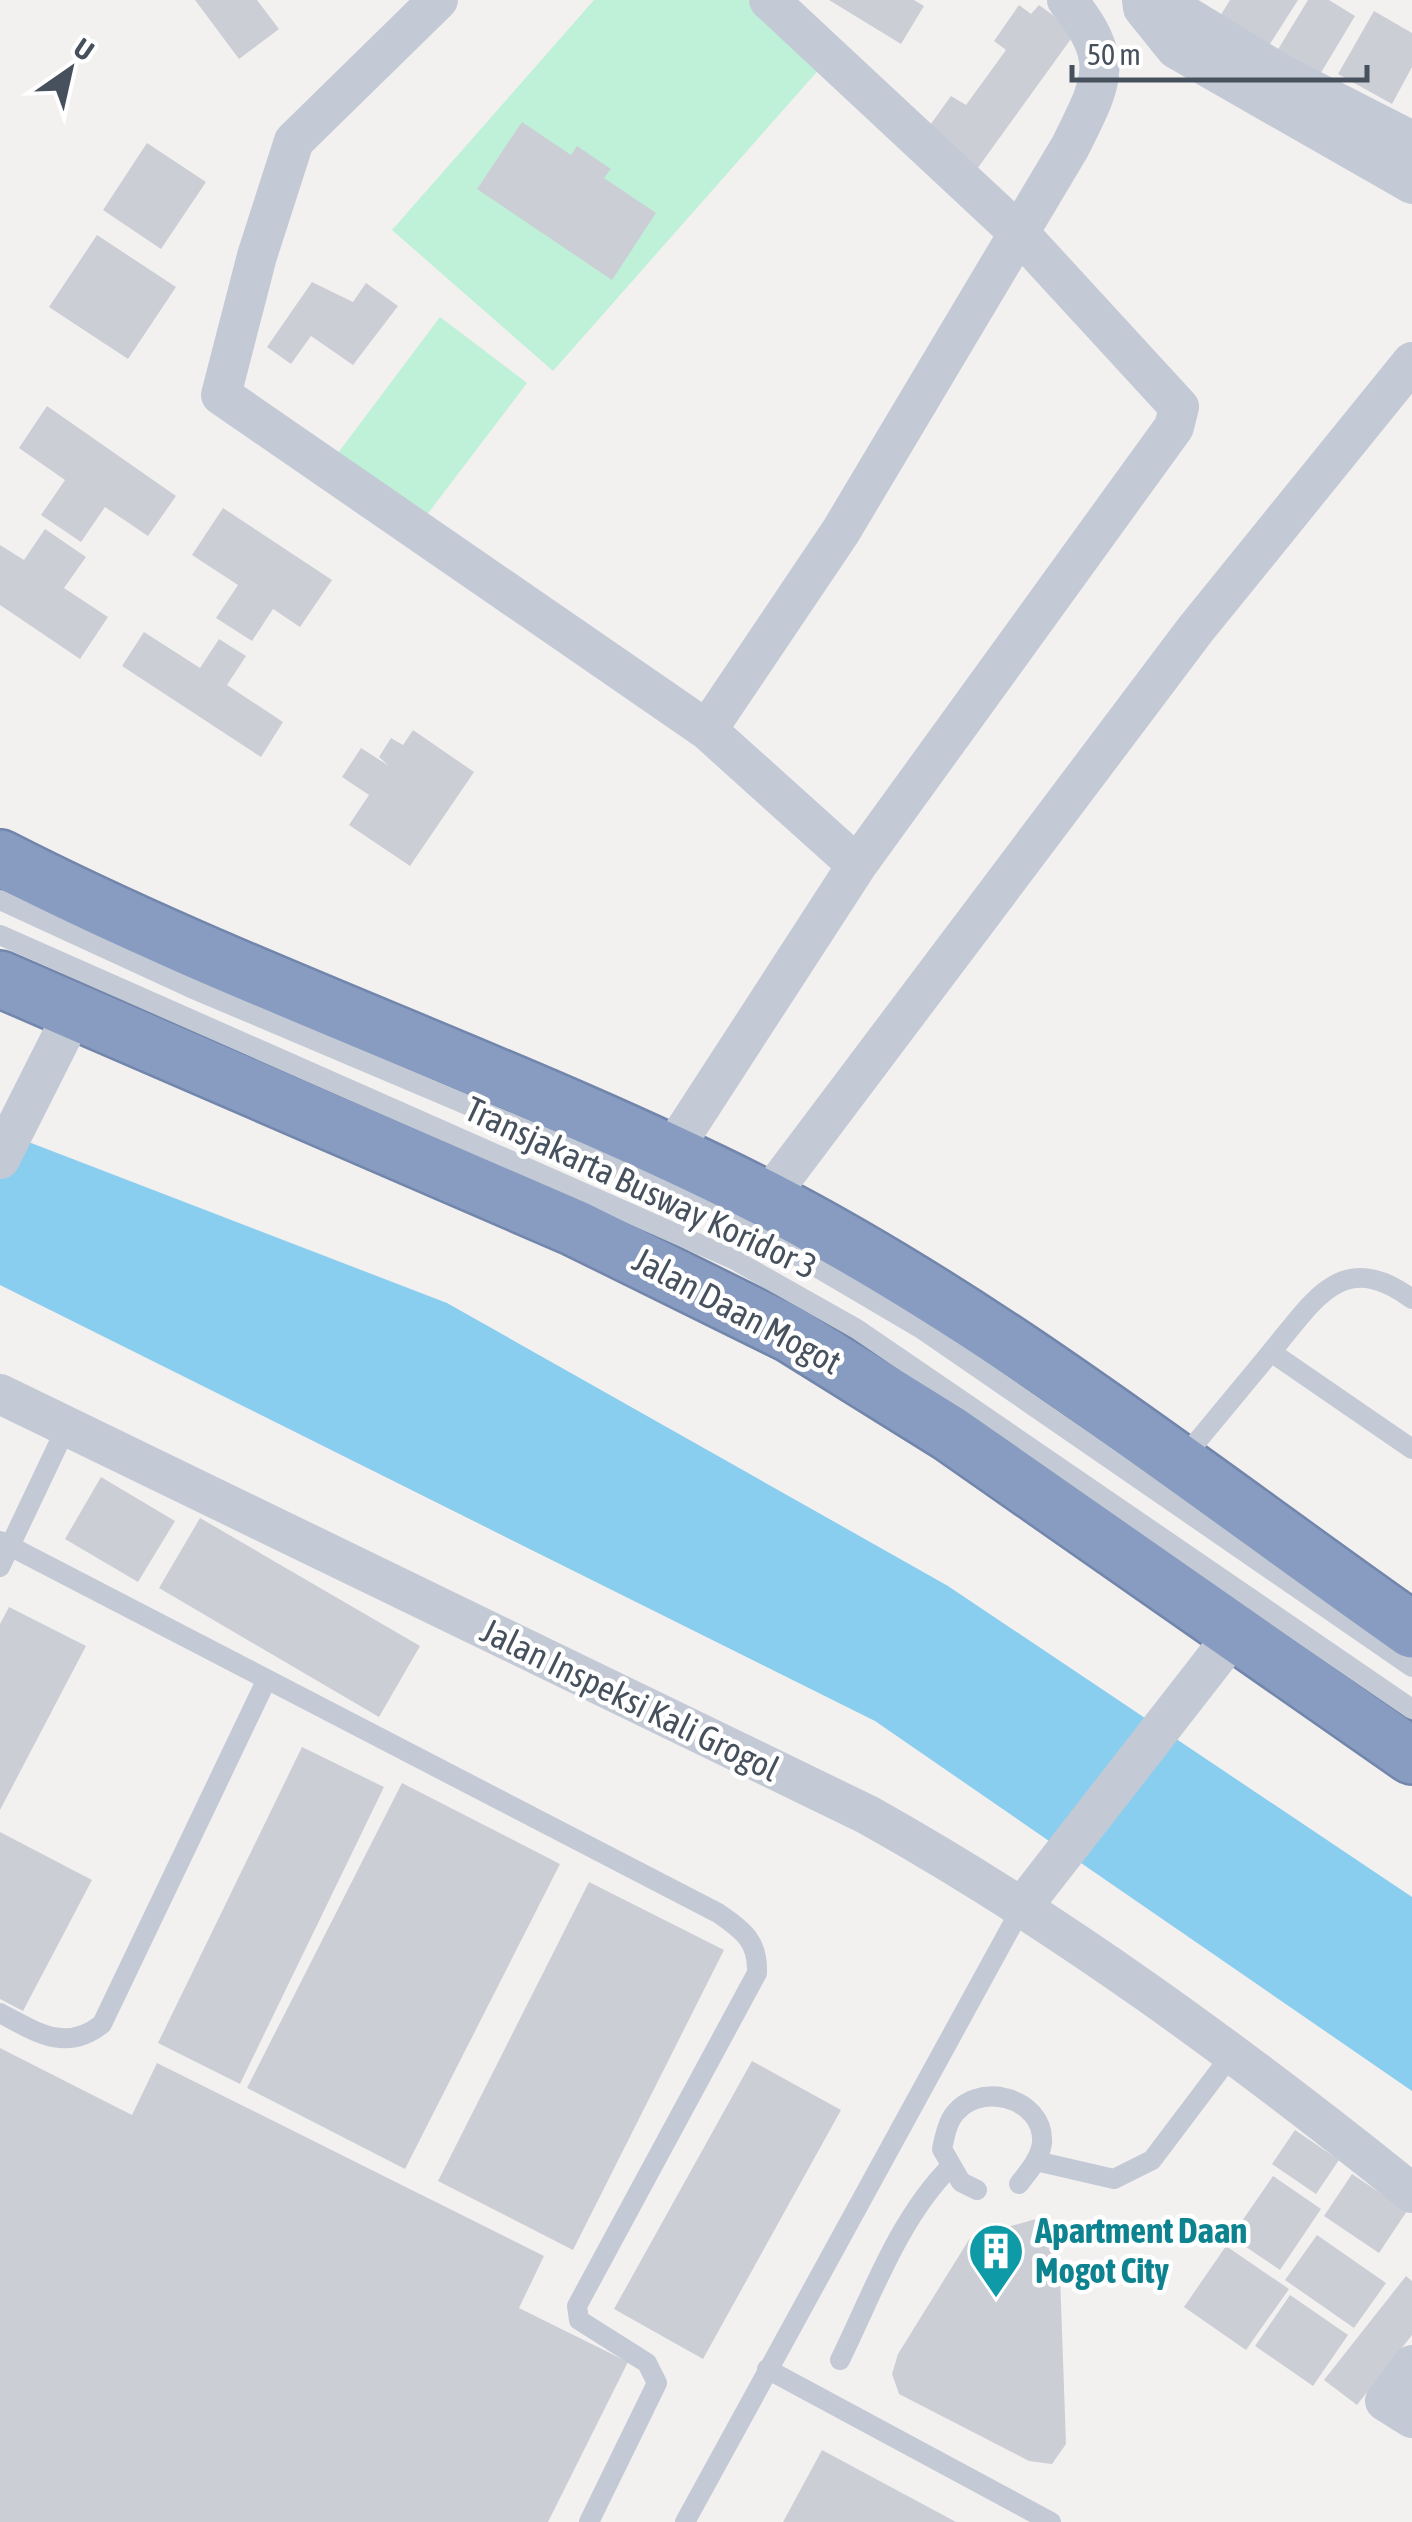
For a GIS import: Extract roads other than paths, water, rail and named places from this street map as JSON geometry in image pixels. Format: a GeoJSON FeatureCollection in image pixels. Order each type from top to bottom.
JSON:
{"type":"FeatureCollection","features":[{"type":"Feature","properties":{"kind":"highway"},"geometry":{"type":"LineString","coordinates":[[0,858],[204,954],[671,1152],[766,1200],[990,1330],[1403,1616]]}},
{"type":"Feature","properties":{"kind":"highway","name":"Jalan Daan Mogot"},"geometry":{"type":"LineString","coordinates":[[0,979],[68,1024],[575,1228],[790,1334],[948,1433],[1412,1756]]}},
{"type":"Feature","properties":{"kind":"street"},"geometry":{"type":"LineString","coordinates":[[438,0],[294,141],[256,256],[221,395],[707,730],[857,866]]}},
{"type":"Feature","properties":{"kind":"street"},"geometry":{"type":"LineString","coordinates":[[671,1152],[857,866],[1178,417],[1179,407],[1166,388],[1020,234],[769,0]]}},
{"type":"Feature","properties":{"kind":"street"},"geometry":{"type":"LineString","coordinates":[[707,730],[842,530],[1020,234],[1101,86],[1095,34],[1067,0]]}},
{"type":"Feature","properties":{"kind":"street"},"geometry":{"type":"LineString","coordinates":[[1142,0],[1142,8],[1176,49],[1412,184]]}},
{"type":"Feature","properties":{"kind":"street"},"geometry":{"type":"LineString","coordinates":[[1160,0],[1281,74],[1412,141]]}},
{"type":"Feature","properties":{"kind":"street"},"geometry":{"type":"LineString","coordinates":[[766,1200],[1195,630],[1412,362]]}},
{"type":"Feature","properties":{"kind":"street"},"geometry":{"type":"LineString","coordinates":[[0,1159],[68,1024]]}},
{"type":"Feature","properties":{"kind":"street","name":"Jalan Inspeksi Kali Grogol"},"geometry":{"type":"LineString","coordinates":[[0,1394],[1031,1895],[1412,2193]]}},
{"type":"Feature","properties":{"kind":"street"},"geometry":{"type":"LineString","coordinates":[[1031,1895],[1236,1632]]}},
{"type":"Feature","properties":{"kind":"street"},"geometry":{"type":"LineString","coordinates":[[1412,2365],[1385,2401],[1412,2418]]}},
{"type":"Feature","properties":{"kind":"lane","name":"Transjakarta Busway Koridor 3"},"geometry":{"type":"LineString","coordinates":[[0,900],[191,988],[680,1195],[784,1248],[939,1342],[1412,1667]]}},
{"type":"Feature","properties":{"kind":"lane","name":"Transjakarta Busway Koridor 3"},"geometry":{"type":"LineString","coordinates":[[0,935],[100,983],[733,1260],[857,1328],[1412,1709]]}},
{"type":"Feature","properties":{"kind":"lane"},"geometry":{"type":"LineString","coordinates":[[1179,1463],[1322,1292],[1352,1277],[1386,1280],[1412,1298]]}},
{"type":"Feature","properties":{"kind":"lane"},"geometry":{"type":"LineString","coordinates":[[1271,1352],[1412,1450]]}},
{"type":"Feature","properties":{"kind":"lane"},"geometry":{"type":"LineString","coordinates":[[0,1567],[5,1544],[66,1428]]}},
{"type":"Feature","properties":{"kind":"lane"},"geometry":{"type":"LineString","coordinates":[[5,1544],[718,1914],[744,1930],[758,1950],[757,1973],[576,2306],[580,2320],[646,2363],[657,2383],[589,2522]]}},
{"type":"Feature","properties":{"kind":"lane"},"geometry":{"type":"LineString","coordinates":[[0,2013],[46,2037],[70,2041],[88,2036],[102,2024],[266,1680]]}},
{"type":"Feature","properties":{"kind":"lane"},"geometry":{"type":"LineString","coordinates":[[685,2522],[1031,1895]]}},
{"type":"Feature","properties":{"kind":"lane"},"geometry":{"type":"LineString","coordinates":[[1036,2161],[1114,2178],[1152,2160],[1232,2054]]}},
{"type":"Feature","properties":{"kind":"lane"},"geometry":{"type":"LineString","coordinates":[[977,2190],[960,2182],[942,2149],[952,2117],[972,2099],[990,2094],[1015,2101],[1033,2115],[1042,2141],[1036,2161],[1019,2184]]}},
{"type":"Feature","properties":{"kind":"lane"},"geometry":{"type":"LineString","coordinates":[[840,2360],[909,2219],[950,2167]]}},
{"type":"Feature","properties":{"kind":"lane"},"geometry":{"type":"LineString","coordinates":[[767,2369],[1050,2522]]}},
{"type":"Feature","properties":{"kind":"water"},"geometry":{"type":"Polygon","coordinates":[[[0,1131],[447,1303],[948,1586],[1412,1897],[1412,2091],[875,1721],[0,1285],[0,1131]]]}},
{"type":"Feature","properties":{"kind":"place","name":"Apartment Daan Mogot City"},"geometry":{"type":"Point","coordinates":[996,2300]}}]}
